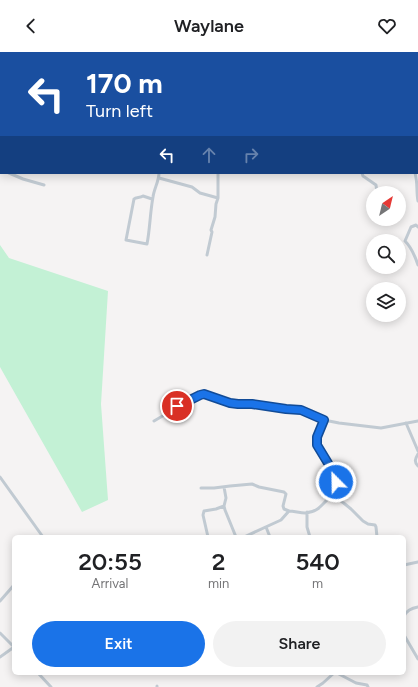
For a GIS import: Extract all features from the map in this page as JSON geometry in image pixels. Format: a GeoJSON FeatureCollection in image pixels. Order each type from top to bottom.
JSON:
{"type":"FeatureCollection","features":[{"type":"Feature","properties":{"kind":"street"},"geometry":{"type":"LineString","coordinates":[[11,174],[23,179],[44,184]]}},
{"type":"Feature","properties":{"kind":"street"},"geometry":{"type":"LineString","coordinates":[[152,199],[143,196],[134,199],[126,240],[147,244],[150,230],[152,199],[159,174]]}},
{"type":"Feature","properties":{"kind":"street"},"geometry":{"type":"LineString","coordinates":[[207,255],[218,198],[218,174]]}},
{"type":"Feature","properties":{"kind":"street"},"geometry":{"type":"LineString","coordinates":[[362,174],[376,186]]}},
{"type":"Feature","properties":{"kind":"street"},"geometry":{"type":"LineString","coordinates":[[415,174],[418,181],[416,191],[418,201]]}},
{"type":"Feature","properties":{"kind":"street"},"geometry":{"type":"LineString","coordinates":[[159,178],[192,187],[200,193],[218,198]]}},
{"type":"Feature","properties":{"kind":"street"},"geometry":{"type":"LineString","coordinates":[[418,226],[416,225],[411,227],[405,241],[410,246],[418,265]]}},
{"type":"Feature","properties":{"kind":"street"},"geometry":{"type":"LineString","coordinates":[[154,421],[177,406],[204,394],[230,403],[301,410],[324,420],[339,423],[381,428],[418,421]]}},
{"type":"Feature","properties":{"kind":"street"},"geometry":{"type":"LineString","coordinates":[[324,420],[317,437],[317,445],[337,478],[333,492],[335,496],[363,521],[368,524],[375,525],[377,535]]}},
{"type":"Feature","properties":{"kind":"street"},"geometry":{"type":"LineString","coordinates":[[406,423],[418,451]]}},
{"type":"Feature","properties":{"kind":"street"},"geometry":{"type":"LineString","coordinates":[[418,454],[415,461],[418,466]]}},
{"type":"Feature","properties":{"kind":"street"},"geometry":{"type":"LineString","coordinates":[[0,477],[42,535]]}},
{"type":"Feature","properties":{"kind":"street"},"geometry":{"type":"LineString","coordinates":[[202,488],[252,484],[259,487],[284,492],[286,494],[283,506],[284,509],[303,513],[314,512],[319,509],[334,494]]}},
{"type":"Feature","properties":{"kind":"street"},"geometry":{"type":"LineString","coordinates":[[224,487],[226,498],[224,506],[235,535]]}},
{"type":"Feature","properties":{"kind":"street"},"geometry":{"type":"LineString","coordinates":[[208,535],[203,515],[204,511],[224,506]]}},
{"type":"Feature","properties":{"kind":"street"},"geometry":{"type":"LineString","coordinates":[[248,535],[281,520],[289,511]]}},
{"type":"Feature","properties":{"kind":"street"},"geometry":{"type":"LineString","coordinates":[[307,512],[307,527],[309,535]]}},
{"type":"Feature","properties":{"kind":"street"},"geometry":{"type":"LineString","coordinates":[[266,527],[269,535]]}},
{"type":"Feature","properties":{"kind":"street"},"geometry":{"type":"LineString","coordinates":[[406,565],[418,562]]}},
{"type":"Feature","properties":{"kind":"street"},"geometry":{"type":"LineString","coordinates":[[0,601],[12,587]]}},
{"type":"Feature","properties":{"kind":"street"},"geometry":{"type":"LineString","coordinates":[[406,612],[410,609],[418,607]]}},
{"type":"Feature","properties":{"kind":"street"},"geometry":{"type":"LineString","coordinates":[[0,633],[12,645]]}},
{"type":"Feature","properties":{"kind":"street"},"geometry":{"type":"LineString","coordinates":[[406,638],[418,659]]}},
{"type":"Feature","properties":{"kind":"street"},"geometry":{"type":"LineString","coordinates":[[0,657],[12,648]]}},
{"type":"Feature","properties":{"kind":"street"},"geometry":{"type":"LineString","coordinates":[[40,675],[51,687]]}},
{"type":"Feature","properties":{"kind":"street"},"geometry":{"type":"LineString","coordinates":[[317,687],[333,675]]}},
{"type":"Feature","properties":{"kind":"street"},"geometry":{"type":"LineString","coordinates":[[340,675],[356,683],[367,685],[368,687]]}},
{"type":"Feature","properties":{"kind":"green space"},"geometry":{"type":"Polygon","coordinates":[[[0,245],[9,258],[108,291],[101,404],[108,500],[82,512],[0,367],[0,245]]]}},
{"type":"Feature","properties":{"kind":"route"},"geometry":{"type":"LineString","coordinates":[[177,406],[200,395],[206,394],[230,403],[252,404],[308,412],[324,420],[317,437],[317,445],[337,478],[336,482]]}}]}
